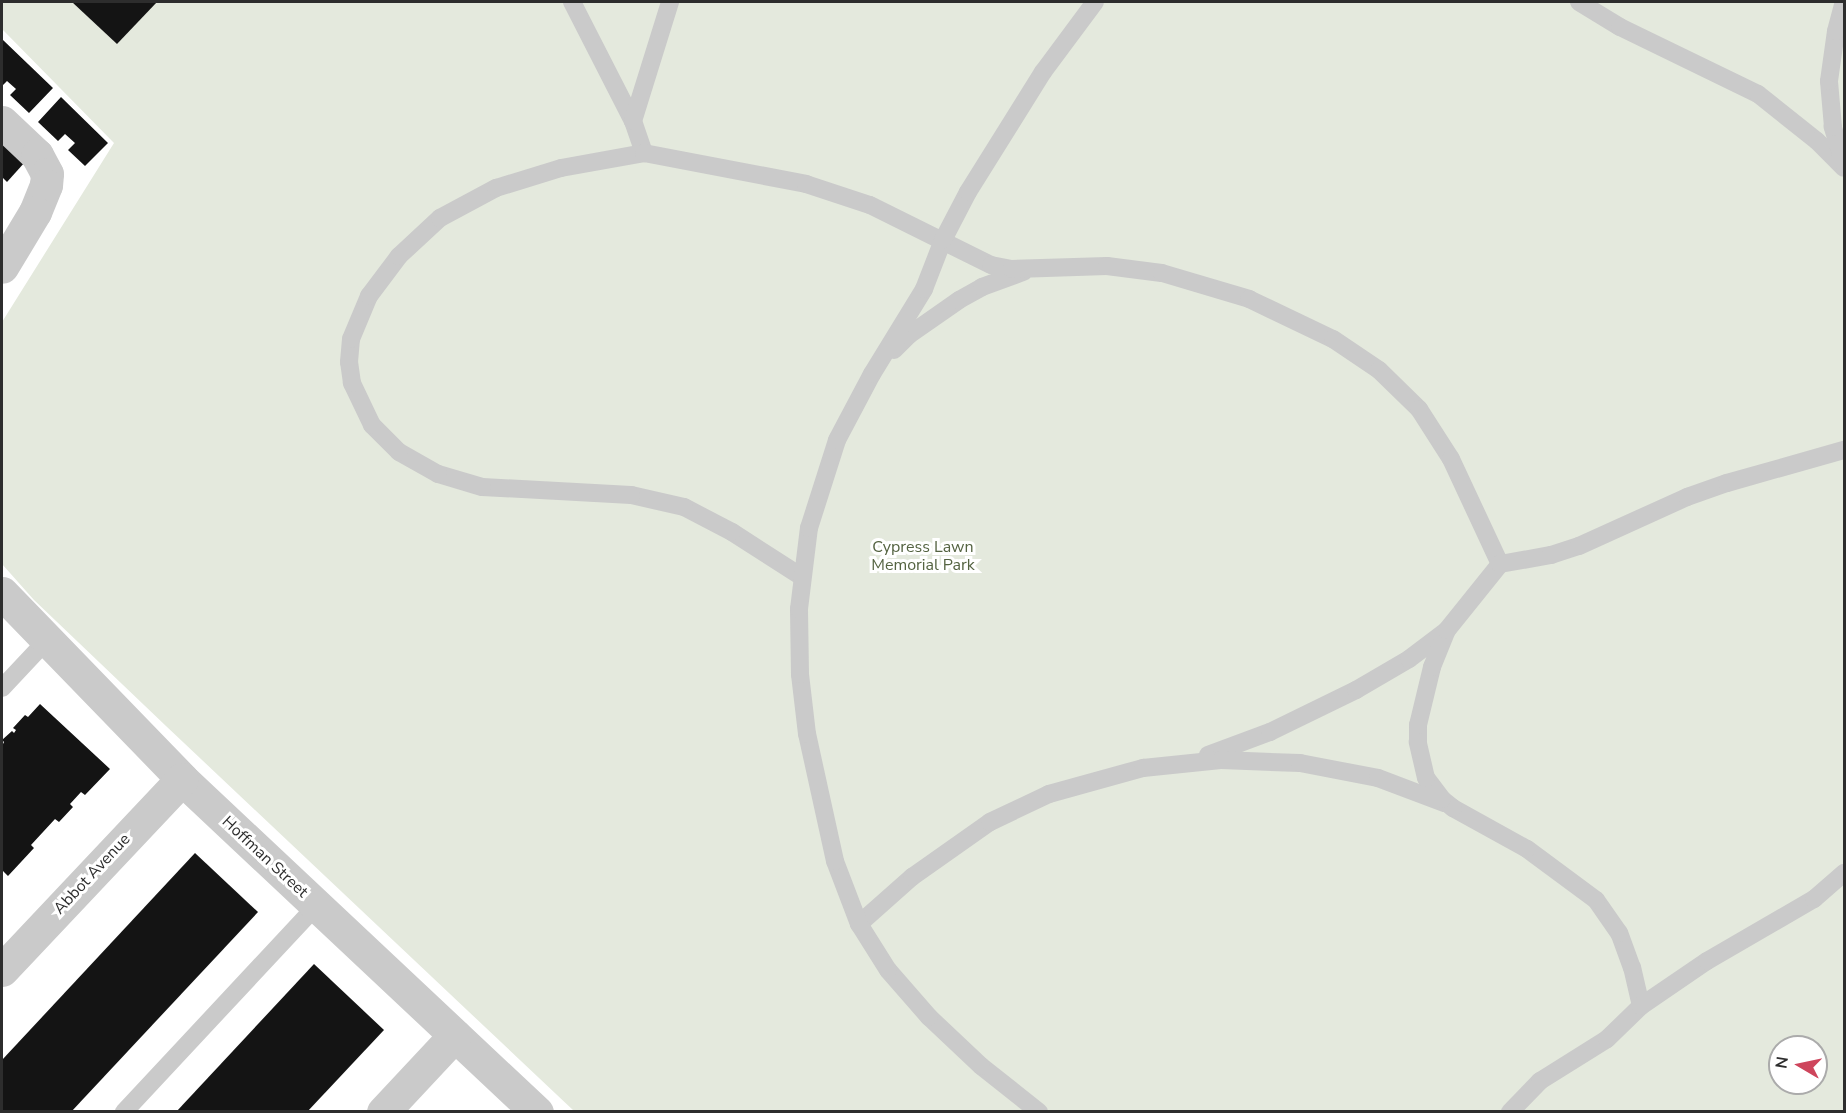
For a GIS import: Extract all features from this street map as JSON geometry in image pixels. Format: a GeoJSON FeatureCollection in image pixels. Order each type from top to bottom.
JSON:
{"type":"FeatureCollection","features":[{"type":"Feature","properties":{"kind":"street"},"geometry":{"type":"LineString","coordinates":[[2,122],[37,155],[47,174],[46,186],[35,212],[2,267]]}},
{"type":"Feature","properties":{"kind":"street","name":"Hoffman Street"},"geometry":{"type":"LineString","coordinates":[[2,593],[182,778],[537,1112]]}},
{"type":"Feature","properties":{"kind":"street","name":"Abbot Avenue"},"geometry":{"type":"LineString","coordinates":[[2,970],[182,778]]}},
{"type":"Feature","properties":{"kind":"street"},"geometry":{"type":"LineString","coordinates":[[383,1112],[455,1035]]}},
{"type":"Feature","properties":{"kind":"lane"},"geometry":{"type":"LineString","coordinates":[[572,2],[633,121],[644,153]]}},
{"type":"Feature","properties":{"kind":"lane"},"geometry":{"type":"LineString","coordinates":[[633,121],[670,2]]}},
{"type":"Feature","properties":{"kind":"lane"},"geometry":{"type":"LineString","coordinates":[[1039,1112],[974,1060],[929,1017],[888,970],[859,924],[835,861],[807,734],[800,674],[802,577],[809,528],[837,440],[872,374],[924,288],[943,240],[968,192],[1043,72],[1095,2]]}},
{"type":"Feature","properties":{"kind":"lane"},"geometry":{"type":"LineString","coordinates":[[1579,2],[1620,27],[1758,93],[1845,167]]}},
{"type":"Feature","properties":{"kind":"lane"},"geometry":{"type":"LineString","coordinates":[[1844,2],[1834,40],[1829,81],[1833,127],[1845,167]]}},
{"type":"Feature","properties":{"kind":"lane"},"geometry":{"type":"LineString","coordinates":[[802,577],[707,518],[658,500],[604,493],[491,488],[438,474],[399,452],[372,425],[360,406],[352,383],[349,362],[351,339],[358,317],[383,276],[419,236],[441,218],[496,188],[561,168],[644,153],[806,184],[870,205],[991,265],[1012,269],[1107,266],[1189,279],[1277,311],[1341,344],[1398,388],[1430,425],[1467,490],[1500,564]]}},
{"type":"Feature","properties":{"kind":"lane"},"geometry":{"type":"LineString","coordinates":[[872,374],[909,335],[959,300],[982,287],[1033,268]]}},
{"type":"Feature","properties":{"kind":"lane"},"geometry":{"type":"LineString","coordinates":[[859,924],[937,857],[1018,807],[1081,784],[1220,751],[1297,720],[1385,674],[1447,630],[1500,564],[1551,555],[1579,546],[1717,486],[1766,470],[1845,450]]}},
{"type":"Feature","properties":{"kind":"lane"},"geometry":{"type":"LineString","coordinates":[[1447,630],[1425,687],[1420,707],[1418,742],[1426,778],[1442,799],[1453,808]]}},
{"type":"Feature","properties":{"kind":"lane"},"geometry":{"type":"LineString","coordinates":[[2,688],[47,640]]}},
{"type":"Feature","properties":{"kind":"lane"},"geometry":{"type":"LineString","coordinates":[[1172,764],[1247,760],[1325,767],[1378,778],[1453,808],[1527,849],[1596,900],[1619,933],[1632,968],[1641,1006]]}},
{"type":"Feature","properties":{"kind":"lane"},"geometry":{"type":"LineString","coordinates":[[1510,1112],[1540,1081],[1607,1039],[1641,1006],[1707,961],[1814,899],[1845,873]]}},
{"type":"Feature","properties":{"kind":"lane"},"geometry":{"type":"LineString","coordinates":[[124,1112],[317,905]]}},
{"type":"Feature","properties":{"kind":"green space","name":"Cypress Lawn Memorial Park"},"geometry":{"type":"Polygon","coordinates":[[[2,2],[1844,2],[1844,1111],[574,1111],[34,600],[2,564],[2,322],[114,143],[2,29],[2,2]]]}},
{"type":"Feature","properties":{"kind":"building"},"geometry":{"type":"Polygon","coordinates":[[[72,2],[157,2],[117,44],[72,2]]]}},
{"type":"Feature","properties":{"kind":"building"},"geometry":{"type":"Polygon","coordinates":[[[3,40],[53,88],[29,113],[10,95],[16,89],[7,81],[2,86],[3,40]]]}},
{"type":"Feature","properties":{"kind":"building"},"geometry":{"type":"Polygon","coordinates":[[[61,97],[108,143],[85,166],[68,150],[75,143],[65,134],[58,141],[38,122],[61,97]]]}},
{"type":"Feature","properties":{"kind":"building"},"geometry":{"type":"Polygon","coordinates":[[[2,142],[25,162],[7,182],[2,177],[2,142]]]}},
{"type":"Feature","properties":{"kind":"building"},"geometry":{"type":"Polygon","coordinates":[[[40,704],[110,769],[85,795],[81,792],[70,804],[73,807],[59,822],[55,819],[31,845],[34,848],[8,876],[3,871],[2,874],[2,746],[4,742],[2,740],[12,731],[14,733],[16,730],[13,728],[40,704]]]}},
{"type":"Feature","properties":{"kind":"building"},"geometry":{"type":"Polygon","coordinates":[[[195,853],[258,912],[71,1112],[2,1112],[2,1060],[195,853]]]}},
{"type":"Feature","properties":{"kind":"building"},"geometry":{"type":"Polygon","coordinates":[[[314,964],[384,1030],[307,1112],[176,1112],[314,964]]]}}]}
